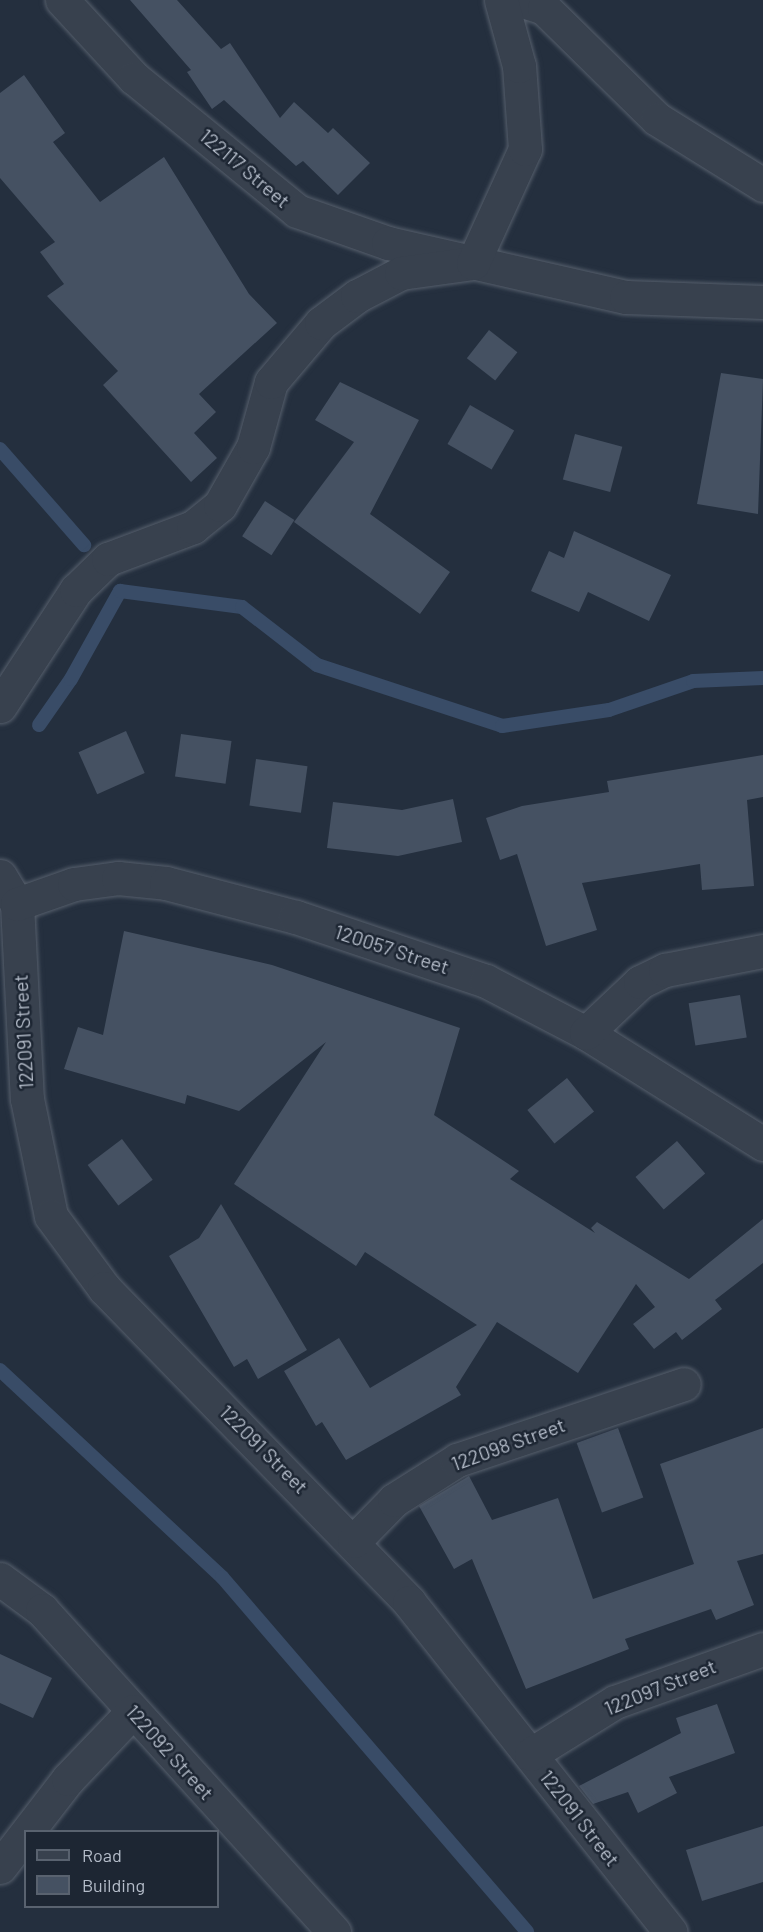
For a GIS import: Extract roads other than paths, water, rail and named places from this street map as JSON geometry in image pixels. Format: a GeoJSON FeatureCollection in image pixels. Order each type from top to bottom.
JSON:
{"type":"FeatureCollection","features":[{"type":"Feature","properties":{"kind":"street","name":"122117 Street"},"geometry":{"type":"LineString","coordinates":[[62,0],[134,78],[297,211],[388,243],[626,297],[763,302]]}},
{"type":"Feature","properties":{"kind":"street"},"geometry":{"type":"LineString","coordinates":[[0,706],[76,590],[108,559],[193,526],[220,505],[253,447],[271,382],[321,323],[357,296],[401,273],[473,263],[525,149],[519,66],[501,0]]}},
{"type":"Feature","properties":{"kind":"street"},"geometry":{"type":"LineString","coordinates":[[537,3],[657,119],[763,185]]}},
{"type":"Feature","properties":{"kind":"street"},"geometry":{"type":"LineString","coordinates":[[0,876],[17,904]]}},
{"type":"Feature","properties":{"kind":"street","name":"120057 Street"},"geometry":{"type":"LineString","coordinates":[[17,904],[74,884],[118,878],[166,883],[296,917],[450,968],[586,1034],[763,1144]]}},
{"type":"Feature","properties":{"kind":"street","name":"122091 Street"},"geometry":{"type":"LineString","coordinates":[[17,904],[27,1099],[51,1216],[104,1288],[354,1541],[531,1754],[671,1932]]}},
{"type":"Feature","properties":{"kind":"street"},"geometry":{"type":"LineString","coordinates":[[586,1034],[613,1003],[657,974],[763,951]]}},
{"type":"Feature","properties":{"kind":"street","name":"122098 Street"},"geometry":{"type":"LineString","coordinates":[[354,1541],[394,1500],[457,1460],[684,1384]]}},
{"type":"Feature","properties":{"kind":"street","name":"122092 Street"},"geometry":{"type":"LineString","coordinates":[[0,1579],[42,1610],[327,1929]]}},
{"type":"Feature","properties":{"kind":"street","name":"122097 Street"},"geometry":{"type":"LineString","coordinates":[[531,1754],[615,1702],[763,1648]]}},
{"type":"Feature","properties":{"kind":"street"},"geometry":{"type":"LineString","coordinates":[[29,1830],[68,1779],[133,1711]]}},
{"type":"Feature","properties":{"kind":"street"},"geometry":{"type":"LineString","coordinates":[[0,1867],[24,1836]]}},
{"type":"Feature","properties":{"kind":"waterway"},"geometry":{"type":"LineString","coordinates":[[0,449],[84,545]]}},
{"type":"Feature","properties":{"kind":"waterway"},"geometry":{"type":"LineString","coordinates":[[39,725],[71,679],[120,591],[242,607],[317,665],[502,726],[609,710],[693,681],[763,678]]}},
{"type":"Feature","properties":{"kind":"waterway"},"geometry":{"type":"LineString","coordinates":[[0,1370],[222,1577],[527,1932]]}}]}
